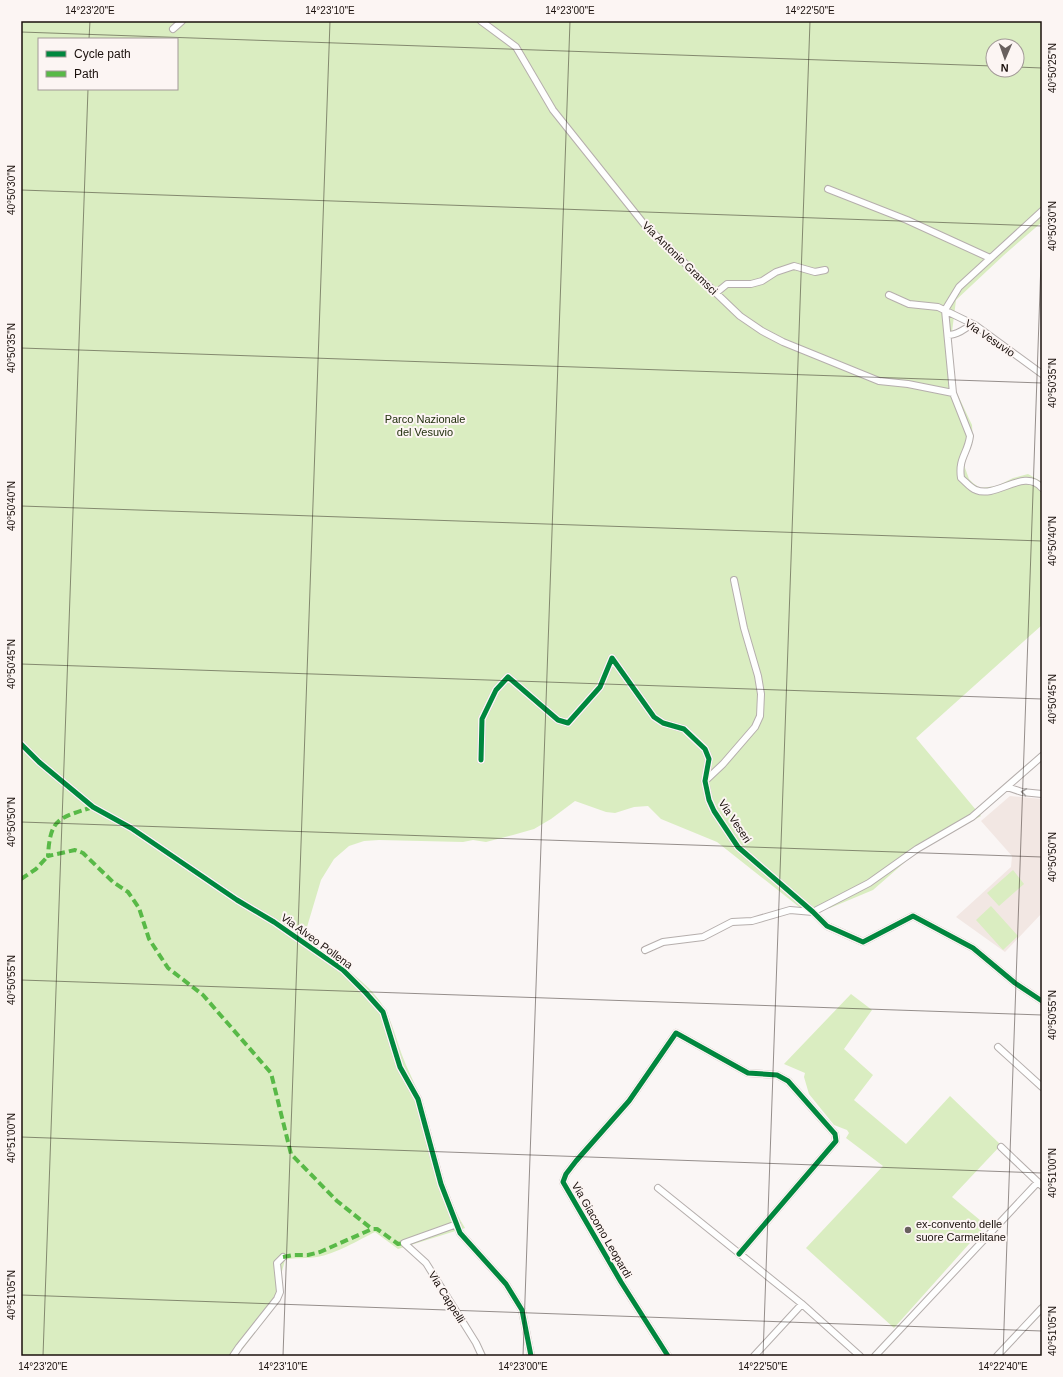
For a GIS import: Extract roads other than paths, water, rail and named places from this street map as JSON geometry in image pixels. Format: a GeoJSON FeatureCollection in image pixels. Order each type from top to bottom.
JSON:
{"type":"FeatureCollection","features":[{"type":"Feature","properties":{"kind":"street"},"geometry":{"type":"LineString","coordinates":[[173,29],[182,21]]}},
{"type":"Feature","properties":{"kind":"street","name":"Via Antonio Gramsci"},"geometry":{"type":"LineString","coordinates":[[482,21],[516,47],[552,110],[644,224],[746,320],[762,332],[783,342],[879,381],[908,384],[953,393]]}},
{"type":"Feature","properties":{"kind":"street"},"geometry":{"type":"LineString","coordinates":[[828,189],[907,220],[990,258]]}},
{"type":"Feature","properties":{"kind":"street"},"geometry":{"type":"LineString","coordinates":[[1042,212],[959,287],[945,310],[953,393],[970,436],[970,442],[960,465],[961,478],[970,487],[981,492],[999,489],[1022,481],[1039,484],[1042,488]]}},
{"type":"Feature","properties":{"kind":"street"},"geometry":{"type":"LineString","coordinates":[[716,293],[727,284],[756,283],[776,272],[794,266],[815,272],[825,270]]}},
{"type":"Feature","properties":{"kind":"street","name":"Via Vesuvio"},"geometry":{"type":"LineString","coordinates":[[889,295],[909,304],[930,305],[945,310],[972,324],[1042,374]]}},
{"type":"Feature","properties":{"kind":"street"},"geometry":{"type":"LineString","coordinates":[[948,335],[952,335],[972,324]]}},
{"type":"Feature","properties":{"kind":"street"},"geometry":{"type":"LineString","coordinates":[[705,781],[723,764],[755,727],[760,716],[761,694],[758,676],[744,628],[734,580]]}},
{"type":"Feature","properties":{"kind":"street","name":"Via Veseri"},"geometry":{"type":"LineString","coordinates":[[482,760],[482,719],[496,690],[508,677],[558,720],[568,723],[600,687],[612,658],[654,717],[663,724],[684,729],[705,749],[709,759],[705,781],[709,800],[714,811],[738,847],[827,926],[864,942],[912,916],[974,948],[1016,983],[1042,1001]]}},
{"type":"Feature","properties":{"kind":"street","name":"Via Alveo Pollena"},"geometry":{"type":"LineString","coordinates":[[21,744],[39,762],[93,807],[131,828],[237,900],[274,922],[343,970],[366,993],[382,1012],[400,1067],[418,1099],[441,1184],[460,1233],[506,1284],[522,1310],[531,1356]]}},
{"type":"Feature","properties":{"kind":"street"},"geometry":{"type":"LineString","coordinates":[[645,950],[662,942],[703,937],[732,922],[752,921],[790,910],[813,912],[869,883],[917,849],[972,817],[1042,756]]}},
{"type":"Feature","properties":{"kind":"street"},"geometry":{"type":"LineString","coordinates":[[1007,787],[1022,792],[1042,794]]}},
{"type":"Feature","properties":{"kind":"street","name":"Via Giacomo Leopardi"},"geometry":{"type":"LineString","coordinates":[[668,1356],[620,1282],[563,1182],[566,1174],[576,1161],[629,1101],[676,1033],[748,1073],[777,1075],[788,1081],[835,1134],[836,1141],[739,1254]]}},
{"type":"Feature","properties":{"kind":"street"},"geometry":{"type":"LineString","coordinates":[[998,1047],[1042,1087]]}},
{"type":"Feature","properties":{"kind":"street"},"geometry":{"type":"LineString","coordinates":[[875,1356],[1040,1184],[1001,1147]]}},
{"type":"Feature","properties":{"kind":"street"},"geometry":{"type":"LineString","coordinates":[[658,1188],[802,1304],[860,1356]]}},
{"type":"Feature","properties":{"kind":"street","name":"Via Cappelli"},"geometry":{"type":"LineString","coordinates":[[457,1224],[404,1243],[426,1263],[476,1343],[482,1356]]}},
{"type":"Feature","properties":{"kind":"street"},"geometry":{"type":"LineString","coordinates":[[233,1356],[277,1300],[280,1292],[277,1263],[283,1257]]}},
{"type":"Feature","properties":{"kind":"street"},"geometry":{"type":"LineString","coordinates":[[754,1356],[802,1304]]}},
{"type":"Feature","properties":{"kind":"street"},"geometry":{"type":"LineString","coordinates":[[997,1356],[1042,1308]]}},
{"type":"Feature","properties":{"kind":"place","name":"ex-convento delle suore Carmelitane"},"geometry":{"type":"Point","coordinates":[908,1230]}},
{"type":"Feature","properties":{"kind":"park label","name":"Parco Nazionale del Vesuvio"},"geometry":{"type":"Point","coordinates":[425,425]}}]}
